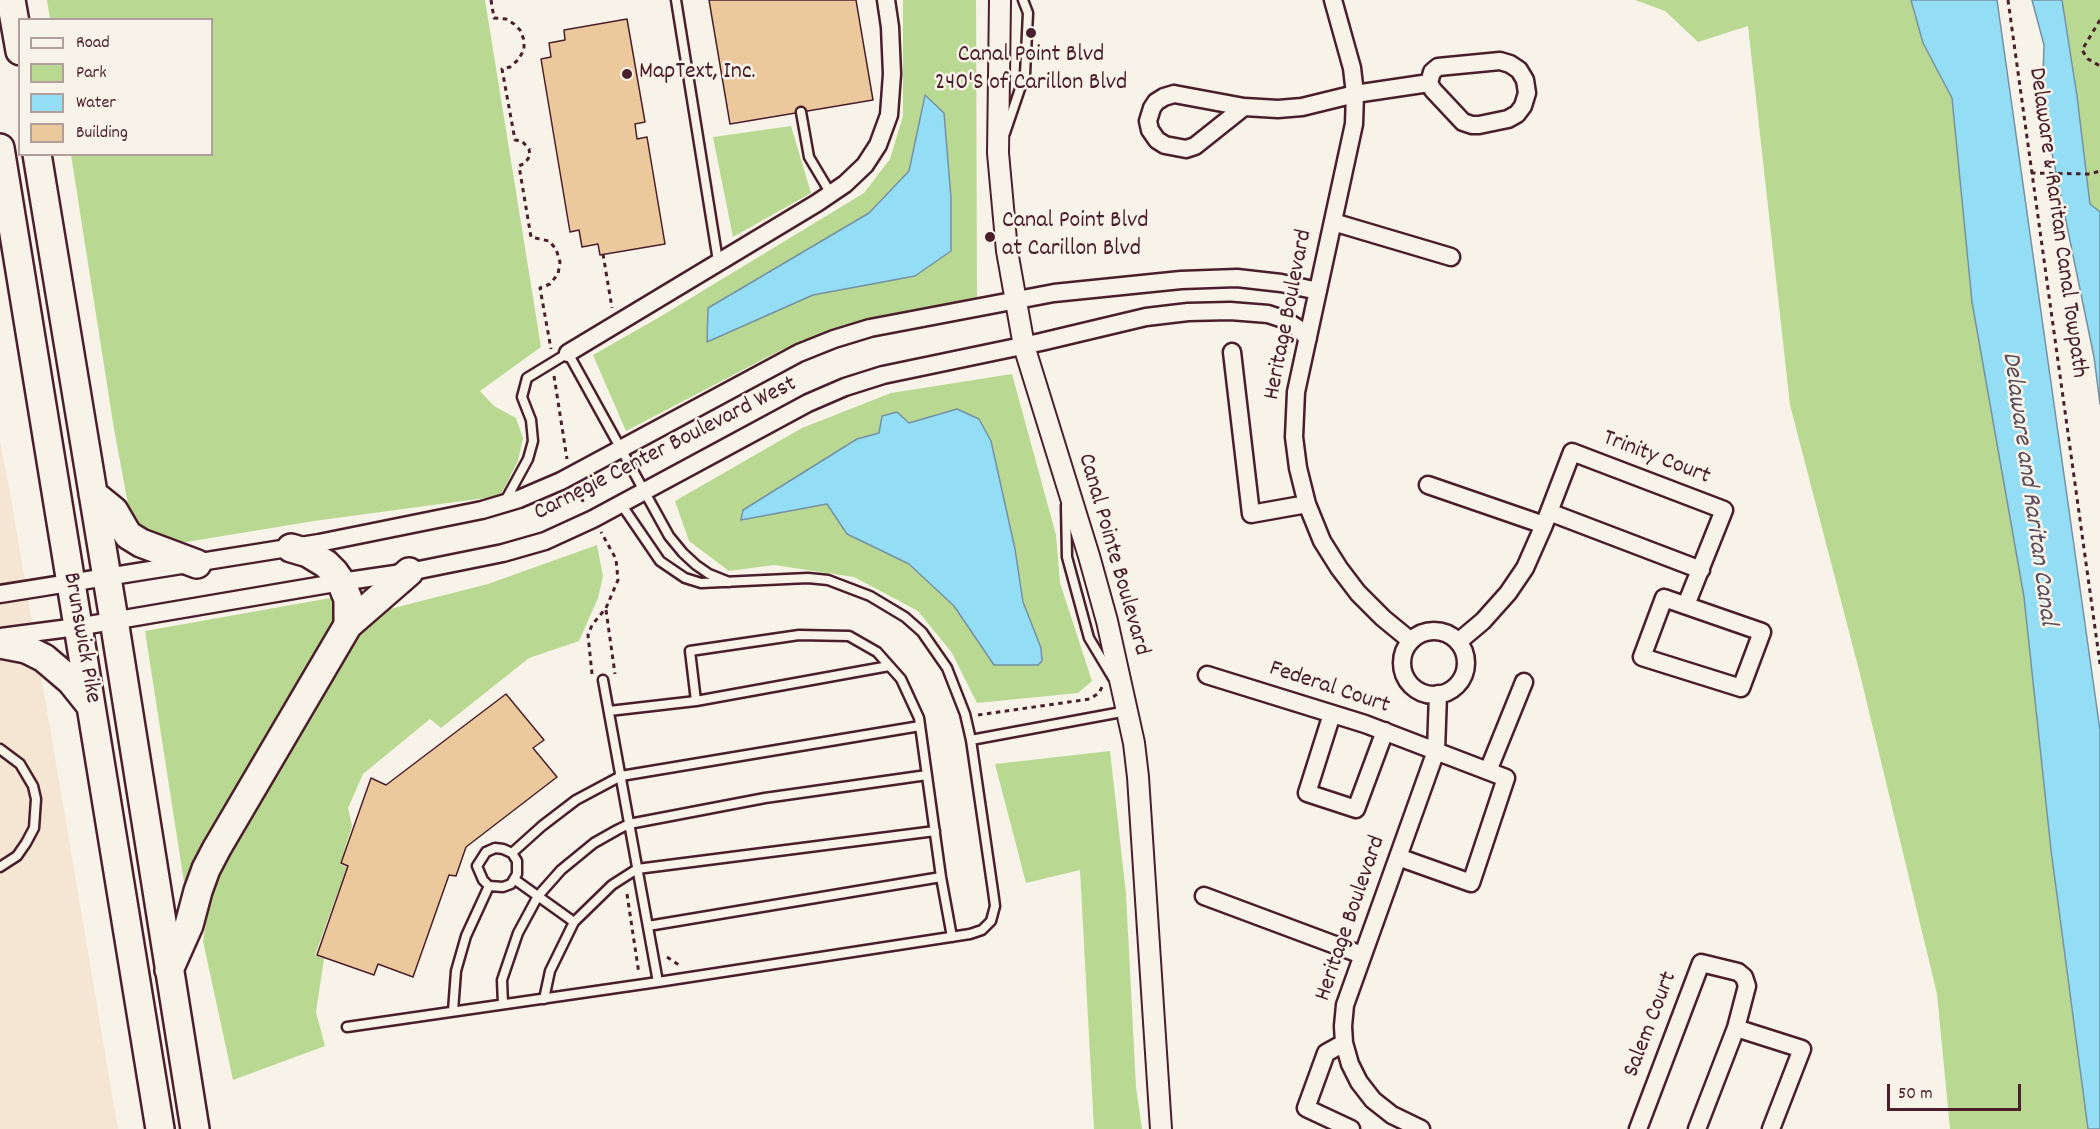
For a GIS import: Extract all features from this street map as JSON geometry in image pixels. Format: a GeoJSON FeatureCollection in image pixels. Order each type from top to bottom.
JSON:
{"type":"FeatureCollection","features":[{"type":"Feature","properties":{"kind":"highway"},"geometry":{"type":"LineString","coordinates":[[11,0],[18,40]]}},
{"type":"Feature","properties":{"kind":"highway","name":"Brunswick Pike"},"geometry":{"type":"LineString","coordinates":[[0,148],[159,1129]]}},
{"type":"Feature","properties":{"kind":"highway","name":"Brunswick Pike"},"geometry":{"type":"LineString","coordinates":[[37,156],[195,1129]]}},
{"type":"Feature","properties":{"kind":"highway"},"geometry":{"type":"LineString","coordinates":[[93,494],[114,511],[128,535],[141,543],[197,564]]}},
{"type":"Feature","properties":{"kind":"highway"},"geometry":{"type":"LineString","coordinates":[[291,548],[308,553],[326,564],[341,582],[348,599],[348,625]]}},
{"type":"Feature","properties":{"kind":"highway"},"geometry":{"type":"LineString","coordinates":[[169,970],[189,925],[206,869],[348,625],[409,572]]}},
{"type":"Feature","properties":{"kind":"highway"},"geometry":{"type":"LineString","coordinates":[[0,644],[26,649],[44,658],[71,681],[92,707]]}},
{"type":"Feature","properties":{"kind":"street"},"geometry":{"type":"LineString","coordinates":[[568,353],[831,194],[865,165],[878,145],[889,115],[892,74],[890,27],[886,0]]}},
{"type":"Feature","properties":{"kind":"street","name":"Canal Pointe Boulevard"},"geometry":{"type":"LineString","coordinates":[[1000,0],[998,153],[1007,251],[1024,346],[1107,621],[1126,705],[1138,777],[1161,1129]]}},
{"type":"Feature","properties":{"kind":"street","name":"Heritage Boulevard"},"geometry":{"type":"LineString","coordinates":[[1333,0],[1352,68],[1355,94],[1354,124],[1296,392],[1294,437],[1298,468],[1307,504],[1322,541],[1358,593],[1383,618],[1412,641]]}},
{"type":"Feature","properties":{"kind":"street"},"geometry":{"type":"LineString","coordinates":[[1500,61],[1519,70],[1525,80],[1527,93],[1523,106],[1517,114],[1508,119],[1472,125],[1463,122],[1432,90],[1430,83],[1432,72],[1438,67],[1500,61]]}},
{"type":"Feature","properties":{"kind":"street"},"geometry":{"type":"LineString","coordinates":[[1244,106],[1200,143],[1185,149],[1165,145],[1157,140],[1150,130],[1148,121],[1156,102],[1174,94],[1244,106],[1278,109],[1302,107],[1355,94],[1430,83]]}},
{"type":"Feature","properties":{"kind":"street"},"geometry":{"type":"LineString","coordinates":[[1333,222],[1451,257]]}},
{"type":"Feature","properties":{"kind":"street","name":"Carnegie Center Boulevard West"},"geometry":{"type":"LineString","coordinates":[[0,594],[291,548],[455,516],[504,503],[569,477],[800,353],[870,328],[1017,302],[1054,293],[1181,280],[1237,278],[1281,283],[1318,291]]}},
{"type":"Feature","properties":{"kind":"street","name":"Carnegie Center Boulevard West"},"geometry":{"type":"LineString","coordinates":[[0,637],[77,627],[409,572],[502,554],[545,541],[593,519],[808,403],[845,387],[883,375],[1024,346],[1146,317],[1188,312],[1230,311],[1268,314],[1283,319],[1308,338]]}},
{"type":"Feature","properties":{"kind":"street"},"geometry":{"type":"LineString","coordinates":[[1232,352],[1251,514],[1307,504]]}},
{"type":"Feature","properties":{"kind":"street","name":"Trinity Court"},"geometry":{"type":"LineString","coordinates":[[1458,642],[1483,621],[1525,568],[1547,519],[1572,452],[1724,510],[1686,605]]}},
{"type":"Feature","properties":{"kind":"street"},"geometry":{"type":"LineString","coordinates":[[1428,485],[1547,519],[1701,570]]}},
{"type":"Feature","properties":{"kind":"street"},"geometry":{"type":"LineString","coordinates":[[1664,598],[1686,605],[1762,632],[1742,688],[1642,657],[1664,598]]}},
{"type":"Feature","properties":{"kind":"street"},"geometry":{"type":"LineString","coordinates":[[1436,632],[1458,642],[1466,661],[1464,674],[1449,692],[1430,695],[1419,692],[1409,684],[1403,674],[1402,662],[1405,650],[1412,641],[1424,633],[1436,632]]}},
{"type":"Feature","properties":{"kind":"street","name":"Federal Court"},"geometry":{"type":"LineString","coordinates":[[1207,675],[1385,731],[1488,771]]}},
{"type":"Feature","properties":{"kind":"street"},"geometry":{"type":"LineString","coordinates":[[1398,857],[1471,883],[1506,778],[1488,771],[1524,682]]}},
{"type":"Feature","properties":{"kind":"street","name":"Heritage Boulevard"},"geometry":{"type":"LineString","coordinates":[[1421,1129],[1392,1115],[1373,1100],[1359,1082],[1350,1064],[1344,1043],[1343,1026],[1345,1005],[1436,751],[1438,694]]}},
{"type":"Feature","properties":{"kind":"street"},"geometry":{"type":"LineString","coordinates":[[1332,714],[1307,793],[1356,809],[1385,731]]}},
{"type":"Feature","properties":{"kind":"street"},"geometry":{"type":"LineString","coordinates":[[1204,896],[1362,955]]}},
{"type":"Feature","properties":{"kind":"street","name":"Salem Court"},"geometry":{"type":"LineString","coordinates":[[1638,1129],[1701,963],[1738,972],[1744,977],[1747,986],[1736,1028],[1697,1129]]}},
{"type":"Feature","properties":{"kind":"street"},"geometry":{"type":"LineString","coordinates":[[1736,1028],[1802,1048],[1771,1129]]}},
{"type":"Feature","properties":{"kind":"street"},"geometry":{"type":"LineString","coordinates":[[1344,1043],[1326,1053],[1306,1108],[1351,1129]]}},
{"type":"Feature","properties":{"kind":"lane"},"geometry":{"type":"LineString","coordinates":[[676,0],[718,261]]}},
{"type":"Feature","properties":{"kind":"lane"},"geometry":{"type":"LineString","coordinates":[[998,153],[1025,74],[1028,13],[1023,0]]}},
{"type":"Feature","properties":{"kind":"lane"},"geometry":{"type":"LineString","coordinates":[[801,112],[809,157],[831,194]]}},
{"type":"Feature","properties":{"kind":"lane"},"geometry":{"type":"LineString","coordinates":[[504,503],[528,459],[533,441],[531,420],[522,397],[527,378],[568,353],[669,536],[683,554],[710,574],[732,583]]}},
{"type":"Feature","properties":{"kind":"lane"},"geometry":{"type":"LineString","coordinates":[[971,740],[1126,705],[1089,638],[1067,557],[1065,478]]}},
{"type":"Feature","properties":{"kind":"lane"},"geometry":{"type":"LineString","coordinates":[[347,1027],[952,937],[982,930],[991,921],[995,906],[971,740],[965,714],[947,668],[921,632],[905,617],[870,596],[845,585],[808,578],[701,583],[673,572],[649,548],[621,504]]}},
{"type":"Feature","properties":{"kind":"lane"},"geometry":{"type":"LineString","coordinates":[[696,701],[690,651],[799,635],[849,636],[877,652],[901,679],[919,718],[941,877],[952,937]]}},
{"type":"Feature","properties":{"kind":"lane"},"geometry":{"type":"LineString","coordinates":[[609,711],[696,701],[889,666]]}},
{"type":"Feature","properties":{"kind":"lane"},"geometry":{"type":"LineString","coordinates":[[603,680],[637,869],[652,926],[658,982]]}},
{"type":"Feature","properties":{"kind":"lane"},"geometry":{"type":"LineString","coordinates":[[512,853],[576,800],[621,776],[920,726]]}},
{"type":"Feature","properties":{"kind":"lane"},"geometry":{"type":"LineString","coordinates":[[0,749],[20,765],[27,775],[36,799],[36,814],[34,828],[26,843],[16,856],[0,867]]}},
{"type":"Feature","properties":{"kind":"lane"},"geometry":{"type":"LineString","coordinates":[[503,1004],[502,980],[518,933],[538,896],[561,870],[594,843],[629,824],[765,798],[927,775]]}},
{"type":"Feature","properties":{"kind":"lane"},"geometry":{"type":"LineString","coordinates":[[544,999],[550,971],[574,922],[612,885],[637,869],[935,831]]}},
{"type":"Feature","properties":{"kind":"lane"},"geometry":{"type":"LineString","coordinates":[[495,848],[503,849],[512,853],[517,861],[517,874],[514,879],[511,884],[503,887],[489,886],[483,880],[477,866],[486,852],[495,848]]}},
{"type":"Feature","properties":{"kind":"lane"},"geometry":{"type":"LineString","coordinates":[[652,926],[941,877]]}},
{"type":"Feature","properties":{"kind":"lane"},"geometry":{"type":"LineString","coordinates":[[514,879],[574,922]]}},
{"type":"Feature","properties":{"kind":"lane"},"geometry":{"type":"LineString","coordinates":[[453,1011],[456,972],[466,936],[489,886]]}},
{"type":"Feature","properties":{"kind":"path"},"geometry":{"type":"LineString","coordinates":[[491,0],[494,18],[506,19],[514,24],[520,30],[524,40],[524,50],[518,60],[510,67],[502,69],[515,140],[522,141],[529,149],[530,156],[519,166],[531,237],[549,241],[556,249],[560,261],[558,274],[550,284],[540,288],[569,477],[593,519]]}},
{"type":"Feature","properties":{"kind":"path","name":"Delaware & Raritan Canal Towpath"},"geometry":{"type":"LineString","coordinates":[[2008,0],[2100,664]]}},
{"type":"Feature","properties":{"kind":"path"},"geometry":{"type":"LineString","coordinates":[[2100,20],[2094,34],[2082,50],[2088,59],[2100,66]]}},
{"type":"Feature","properties":{"kind":"path"},"geometry":{"type":"LineString","coordinates":[[2031,173],[2090,174],[2100,171]]}},
{"type":"Feature","properties":{"kind":"path"},"geometry":{"type":"LineString","coordinates":[[603,254],[612,310]]}},
{"type":"Feature","properties":{"kind":"path"},"geometry":{"type":"LineString","coordinates":[[606,608],[615,678]]}},
{"type":"Feature","properties":{"kind":"path"},"geometry":{"type":"LineString","coordinates":[[965,714],[986,715],[1090,699],[1099,693],[1104,684],[1102,660]]}},
{"type":"Feature","properties":{"kind":"path"},"geometry":{"type":"LineString","coordinates":[[652,926],[663,952],[679,965],[686,967]]}},
{"type":"Feature","properties":{"kind":"shaded area"},"geometry":{"type":"Polygon","coordinates":[[[0,441],[10,493],[118,1129],[0,1129],[0,441]]]}},
{"type":"Feature","properties":{"kind":"green space"},"geometry":{"type":"Polygon","coordinates":[[[47,0],[485,0],[541,347],[480,391],[494,406],[516,418],[523,438],[518,461],[500,496],[314,521],[180,543],[161,542],[132,525],[114,429],[71,156],[213,156],[213,18],[50,18],[47,0]]]}},
{"type":"Feature","properties":{"kind":"green space"},"geometry":{"type":"Polygon","coordinates":[[[903,0],[976,0],[977,300],[865,322],[781,350],[626,431],[593,355],[864,193],[890,159],[903,116],[903,0]],[[924,96],[909,171],[869,213],[708,308],[707,342],[813,295],[915,276],[951,251],[951,198],[944,113],[924,96]]]}},
{"type":"Feature","properties":{"kind":"green space"},"geometry":{"type":"Polygon","coordinates":[[[1635,0],[1911,0],[1923,43],[1952,98],[1972,302],[2024,597],[2051,850],[2088,1129],[1950,1129],[1937,994],[1859,670],[1790,405],[1748,26],[1698,42],[1665,11],[1635,0]]]}},
{"type":"Feature","properties":{"kind":"green space"},"geometry":{"type":"Polygon","coordinates":[[[2054,0],[2100,0],[2100,331],[2054,0]]]}},
{"type":"Feature","properties":{"kind":"green space"},"geometry":{"type":"Polygon","coordinates":[[[791,126],[811,193],[733,237],[713,137],[791,126]]]}},
{"type":"Feature","properties":{"kind":"green space"},"geometry":{"type":"Polygon","coordinates":[[[1012,374],[1056,535],[1060,583],[1092,681],[1078,693],[977,703],[952,653],[918,611],[854,577],[774,565],[729,571],[689,541],[675,501],[802,428],[891,393],[1012,374]],[[957,409],[857,439],[743,510],[742,519],[827,504],[847,534],[909,564],[954,606],[994,664],[1041,648],[1023,602],[1015,549],[991,441],[979,419],[957,409]]]}},
{"type":"Feature","properties":{"kind":"green space"},"geometry":{"type":"Polygon","coordinates":[[[597,545],[603,576],[598,598],[579,641],[529,658],[441,728],[430,719],[363,774],[348,808],[352,826],[340,864],[347,867],[315,955],[324,959],[316,1012],[325,1046],[233,1080],[203,941],[213,882],[356,637],[382,611],[488,584],[597,545]]]}},
{"type":"Feature","properties":{"kind":"green space"},"geometry":{"type":"Polygon","coordinates":[[[336,597],[338,617],[184,882],[145,631],[336,597]]]}},
{"type":"Feature","properties":{"kind":"green space"},"geometry":{"type":"Polygon","coordinates":[[[1110,751],[1126,894],[1136,1087],[1142,1129],[1094,1129],[1080,870],[1026,883],[995,764],[1110,751]]]}},
{"type":"Feature","properties":{"kind":"water","name":"Delaware and Raritan Canal"},"geometry":{"type":"Polygon","coordinates":[[[1911,0],[1997,0],[2100,730],[2100,1129],[2088,1129],[2051,850],[2024,597],[1972,302],[1952,98],[1923,43],[1911,0]]]}},
{"type":"Feature","properties":{"kind":"water"},"geometry":{"type":"Polygon","coordinates":[[[2032,0],[2062,0],[2077,96],[2090,204],[2100,212],[2100,404],[2094,357],[2042,105],[2044,45],[2032,0]]]}},
{"type":"Feature","properties":{"kind":"water"},"geometry":{"type":"Polygon","coordinates":[[[925,95],[944,113],[951,198],[951,251],[915,276],[813,295],[707,342],[708,308],[869,213],[909,171],[925,95]]]}},
{"type":"Feature","properties":{"kind":"water"},"geometry":{"type":"Polygon","coordinates":[[[957,409],[979,419],[991,441],[1015,549],[1023,602],[1041,648],[1042,661],[1038,665],[994,665],[954,606],[909,564],[847,534],[827,504],[741,520],[743,510],[857,439],[879,433],[882,416],[897,412],[909,423],[957,409]]]}},
{"type":"Feature","properties":{"kind":"building"},"geometry":{"type":"Polygon","coordinates":[[[709,0],[856,0],[873,100],[730,124],[709,0]]]}},
{"type":"Feature","properties":{"kind":"building"},"geometry":{"type":"Polygon","coordinates":[[[627,19],[645,122],[635,124],[637,139],[647,137],[665,244],[600,255],[598,244],[582,247],[579,230],[570,232],[541,59],[551,57],[549,43],[565,40],[564,30],[627,19]]]}},
{"type":"Feature","properties":{"kind":"building"},"geometry":{"type":"Polygon","coordinates":[[[506,694],[544,740],[533,748],[557,777],[466,847],[456,876],[449,875],[413,977],[378,964],[374,975],[317,955],[348,866],[341,863],[371,778],[386,785],[506,694]]]}},
{"type":"Feature","properties":{"kind":"place","name":"Canal Point Blvd 240'S of Carillon Blvd"},"geometry":{"type":"Point","coordinates":[1031,33]}},
{"type":"Feature","properties":{"kind":"place","name":"MapText, Inc."},"geometry":{"type":"Point","coordinates":[627,74]}},
{"type":"Feature","properties":{"kind":"place","name":"Canal Point Blvd at Carillon Blvd"},"geometry":{"type":"Point","coordinates":[990,237]}}]}
